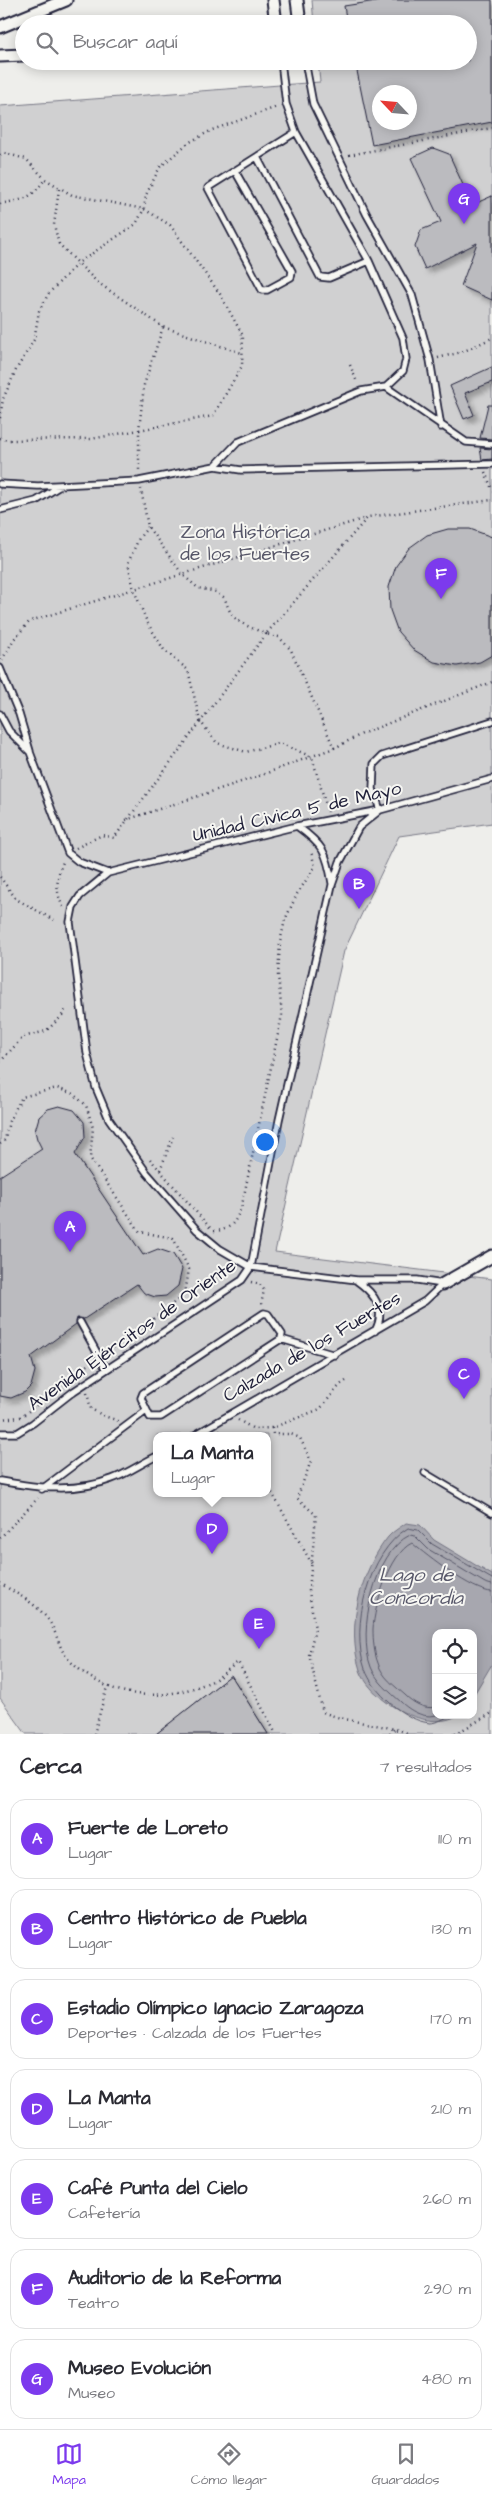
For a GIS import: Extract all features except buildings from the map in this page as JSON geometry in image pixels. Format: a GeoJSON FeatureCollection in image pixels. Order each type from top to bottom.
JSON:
{"type":"FeatureCollection","features":[{"type":"Feature","properties":{"kind":"street"},"geometry":{"type":"LineString","coordinates":[[29,15],[66,0]]}},
{"type":"Feature","properties":{"kind":"street"},"geometry":{"type":"LineString","coordinates":[[273,0],[275,15]]}},
{"type":"Feature","properties":{"kind":"street"},"geometry":{"type":"LineString","coordinates":[[298,0],[299,15]]}},
{"type":"Feature","properties":{"kind":"street"},"geometry":{"type":"LineString","coordinates":[[0,27],[15,21]]}},
{"type":"Feature","properties":{"kind":"street"},"geometry":{"type":"LineString","coordinates":[[0,56],[15,55]]}},
{"type":"Feature","properties":{"kind":"street","name":"Calzada de los Fuertes"},"geometry":{"type":"LineString","coordinates":[[443,1284],[492,1256]]}},
{"type":"Feature","properties":{"kind":"lane"},"geometry":{"type":"LineString","coordinates":[[215,466],[238,442],[361,391],[386,387],[403,371],[406,359],[403,338],[369,260],[296,132],[286,104],[282,70]]}},
{"type":"Feature","properties":{"kind":"lane"},"geometry":{"type":"LineString","coordinates":[[307,70],[313,104],[412,295],[430,360],[442,427]]}},
{"type":"Feature","properties":{"kind":"lane"},"geometry":{"type":"LineString","coordinates":[[235,171],[292,271],[292,276],[267,290],[262,290],[208,187],[296,132]]}},
{"type":"Feature","properties":{"kind":"lane"},"geometry":{"type":"LineString","coordinates":[[257,157],[320,277],[329,278],[369,260]]}},
{"type":"Feature","properties":{"kind":"lane"},"geometry":{"type":"LineString","coordinates":[[386,387],[466,442],[492,444]]}},
{"type":"Feature","properties":{"kind":"lane"},"geometry":{"type":"LineString","coordinates":[[0,484],[62,485],[139,481],[215,466],[241,470],[492,464]]}},
{"type":"Feature","properties":{"kind":"lane"},"geometry":{"type":"LineString","coordinates":[[0,510],[36,501],[62,485]]}},
{"type":"Feature","properties":{"kind":"lane"},"geometry":{"type":"LineString","coordinates":[[0,668],[19,714],[30,752],[68,853],[79,862],[108,873]]}},
{"type":"Feature","properties":{"kind":"lane"},"geometry":{"type":"LineString","coordinates":[[0,714],[10,731],[30,752]]}},
{"type":"Feature","properties":{"kind":"lane"},"geometry":{"type":"LineString","coordinates":[[380,810],[373,789],[376,760],[382,756],[492,721]]}},
{"type":"Feature","properties":{"kind":"lane","name":"Unidad Civica 5 de Mayo"},"geometry":{"type":"LineString","coordinates":[[70,922],[73,908],[80,896],[108,873],[297,826],[380,810],[492,779]]}},
{"type":"Feature","properties":{"kind":"lane","name":"Avenida Ejércitos de Oriente"},"geometry":{"type":"LineString","coordinates":[[0,1433],[17,1433],[34,1423],[74,1391],[106,1369],[242,1280],[251,1267],[279,1120],[332,885],[340,862],[359,827],[380,810]]}},
{"type":"Feature","properties":{"kind":"lane","name":"Avenida Ejércitos de Oriente"},"geometry":{"type":"LineString","coordinates":[[297,826],[317,840],[323,848],[328,860],[332,885]]}},
{"type":"Feature","properties":{"kind":"lane"},"geometry":{"type":"LineString","coordinates":[[70,922],[87,1053],[96,1088],[109,1119],[148,1173],[197,1230],[220,1250],[251,1267]]}},
{"type":"Feature","properties":{"kind":"lane","name":"Calzada de los Fuertes"},"geometry":{"type":"LineString","coordinates":[[251,1267],[357,1280],[417,1280],[443,1284]]}},
{"type":"Feature","properties":{"kind":"lane"},"geometry":{"type":"LineString","coordinates":[[357,1280],[372,1293],[378,1305],[379,1322],[375,1331]]}},
{"type":"Feature","properties":{"kind":"lane","name":"Calzada de los Fuertes"},"geometry":{"type":"LineString","coordinates":[[201,1432],[425,1301],[443,1284]]}},
{"type":"Feature","properties":{"kind":"lane"},"geometry":{"type":"LineString","coordinates":[[281,1339],[282,1334],[268,1314],[259,1314],[143,1393],[141,1398],[146,1411],[150,1418],[161,1417],[281,1339],[335,1355]]}},
{"type":"Feature","properties":{"kind":"lane"},"geometry":{"type":"LineString","coordinates":[[80,1322],[99,1353],[106,1369]]}},
{"type":"Feature","properties":{"kind":"lane"},"geometry":{"type":"LineString","coordinates":[[42,1489],[146,1411]]}},
{"type":"Feature","properties":{"kind":"lane"},"geometry":{"type":"LineString","coordinates":[[0,1481],[42,1489],[82,1487],[112,1479],[153,1458]]}},
{"type":"Feature","properties":{"kind":"lane"},"geometry":{"type":"LineString","coordinates":[[425,1473],[492,1513]]}},
{"type":"Feature","properties":{"kind":"path"},"geometry":{"type":"LineString","coordinates":[[0,418],[3,399],[12,377],[34,340],[39,311],[49,293],[78,263],[136,224],[144,209],[146,195],[160,168],[188,143],[212,130],[286,104]]}},
{"type":"Feature","properties":{"kind":"path"},"geometry":{"type":"LineString","coordinates":[[339,157],[492,128]]}},
{"type":"Feature","properties":{"kind":"path"},"geometry":{"type":"LineString","coordinates":[[0,155],[4,153],[26,159],[45,179],[72,196],[144,209],[170,225],[220,294],[243,336],[242,366],[213,416],[91,439],[8,440],[0,438]]}},
{"type":"Feature","properties":{"kind":"path"},"geometry":{"type":"LineString","coordinates":[[0,204],[24,201],[37,191],[45,179]]}},
{"type":"Feature","properties":{"kind":"path"},"geometry":{"type":"LineString","coordinates":[[60,188],[54,225],[59,244],[97,282],[163,327],[242,353]]}},
{"type":"Feature","properties":{"kind":"path"},"geometry":{"type":"LineString","coordinates":[[163,327],[144,385],[139,430],[139,481],[148,527],[184,576],[198,588],[216,592],[225,598],[228,610],[235,620],[279,638],[291,650],[334,748]]}},
{"type":"Feature","properties":{"kind":"path"},"geometry":{"type":"LineString","coordinates":[[430,360],[462,352],[492,338]]}},
{"type":"Feature","properties":{"kind":"path"},"geometry":{"type":"LineString","coordinates":[[350,365],[361,391]]}},
{"type":"Feature","properties":{"kind":"path"},"geometry":{"type":"LineString","coordinates":[[482,464],[492,489]]}},
{"type":"Feature","properties":{"kind":"path"},"geometry":{"type":"LineString","coordinates":[[0,664],[14,639],[30,622],[184,576],[368,517],[492,500]]}},
{"type":"Feature","properties":{"kind":"path"},"geometry":{"type":"LineString","coordinates":[[70,922],[58,896],[58,872],[68,853],[102,835],[114,838],[266,634],[368,517]]}},
{"type":"Feature","properties":{"kind":"path"},"geometry":{"type":"LineString","coordinates":[[148,527],[139,538],[128,563],[134,590],[147,622],[164,650],[188,670],[200,721],[217,743],[246,752],[280,743],[312,757],[331,819]]}},
{"type":"Feature","properties":{"kind":"path"},"geometry":{"type":"LineString","coordinates":[[126,820],[312,757],[364,732],[492,682]]}},
{"type":"Feature","properties":{"kind":"path"},"geometry":{"type":"LineString","coordinates":[[214,1231],[224,1230],[236,1223],[242,1205],[282,1015],[278,975],[280,942],[285,920],[297,894],[315,867],[310,851]]}},
{"type":"Feature","properties":{"kind":"path"},"geometry":{"type":"LineString","coordinates":[[0,877],[16,899],[54,920]]}},
{"type":"Feature","properties":{"kind":"path"},"geometry":{"type":"LineString","coordinates":[[0,1062],[23,1037],[46,1031],[61,1017],[66,1008]]}},
{"type":"Feature","properties":{"kind":"path"},"geometry":{"type":"LineString","coordinates":[[0,1144],[5,1140],[9,1121],[22,1097],[57,1088],[73,1094],[86,1105],[93,1128],[90,1158],[140,1232],[173,1238],[189,1269],[185,1294],[148,1324],[99,1353],[21,1417],[0,1419]]}},
{"type":"Feature","properties":{"kind":"path"},"geometry":{"type":"LineString","coordinates":[[160,1170],[174,1137]]}},
{"type":"Feature","properties":{"kind":"path"},"geometry":{"type":"LineString","coordinates":[[259,1314],[264,1290],[260,1284]]}},
{"type":"Feature","properties":{"kind":"path"},"geometry":{"type":"LineString","coordinates":[[230,1415],[254,1429],[272,1428],[320,1409],[340,1385],[346,1381]]}},
{"type":"Feature","properties":{"kind":"path"},"geometry":{"type":"LineString","coordinates":[[89,1382],[87,1393],[91,1409],[104,1416],[128,1423]]}},
{"type":"Feature","properties":{"kind":"path"},"geometry":{"type":"LineString","coordinates":[[272,1428],[273,1434],[291,1434],[300,1438],[312,1461],[297,1498],[316,1515],[313,1566],[309,1591],[315,1629],[309,1655],[323,1712],[344,1721],[395,1728],[410,1734]]}},
{"type":"Feature","properties":{"kind":"path"},"geometry":{"type":"LineString","coordinates":[[0,1538],[37,1501],[42,1489]]}},
{"type":"Feature","properties":{"kind":"path"},"geometry":{"type":"LineString","coordinates":[[271,1491],[313,1566]]}},
{"type":"Feature","properties":{"kind":"path"},"geometry":{"type":"LineString","coordinates":[[0,1583],[47,1617],[60,1648],[70,1661],[101,1684],[127,1694],[166,1694],[211,1682],[238,1662],[276,1734]]}},
{"type":"Feature","properties":{"kind":"path"},"geometry":{"type":"LineString","coordinates":[[94,1734],[107,1687]]}},
{"type":"Feature","properties":{"kind":"path"},"geometry":{"type":"LineString","coordinates":[[455,1734],[492,1714]]}},
{"type":"Feature","properties":{"kind":"path"},"geometry":{"type":"LineString","coordinates":[[390,1734],[395,1728]]}},
{"type":"Feature","properties":{"kind":"green space","name":"Zona Histórica de los Fuertes"},"geometry":{"type":"Polygon","coordinates":[[[312,0],[492,0],[492,823],[399,836],[344,951],[275,1252],[492,1279],[492,1734],[268,1734],[231,1675],[156,1734],[26,1734],[0,1698],[0,106],[320,82],[319,70],[477,70],[477,15],[313,15],[312,0]]]}},
{"type":"Feature","properties":{"kind":"water","name":"Lago de Concordia"},"geometry":{"type":"Polygon","coordinates":[[[406,1523],[420,1525],[434,1540],[492,1575],[492,1664],[477,1689],[477,1629],[432,1629],[432,1719],[448,1719],[446,1720],[417,1718],[402,1712],[376,1693],[366,1682],[360,1670],[355,1636],[358,1600],[363,1583],[378,1551],[395,1531],[406,1523]]]}},
{"type":"Feature","properties":{"kind":"place","name":"Museo Evolución"},"geometry":{"type":"Point","coordinates":[464,224]}},
{"type":"Feature","properties":{"kind":"place","name":"Auditorio de la Reforma"},"geometry":{"type":"Point","coordinates":[441,599]}},
{"type":"Feature","properties":{"kind":"place","name":"Centro Histórico de Puebla"},"geometry":{"type":"Point","coordinates":[359,909]}},
{"type":"Feature","properties":{"kind":"place","name":"Fuerte de Loreto"},"geometry":{"type":"Point","coordinates":[70,1252]}},
{"type":"Feature","properties":{"kind":"place","name":"Estadio Olímpico Ignacio Zaragoza"},"geometry":{"type":"Point","coordinates":[464,1399]}},
{"type":"Feature","properties":{"kind":"place","name":"La Manta"},"geometry":{"type":"Point","coordinates":[212,1554]}},
{"type":"Feature","properties":{"kind":"place","name":"Café Punta del Cielo"},"geometry":{"type":"Point","coordinates":[259,1649]}}]}
